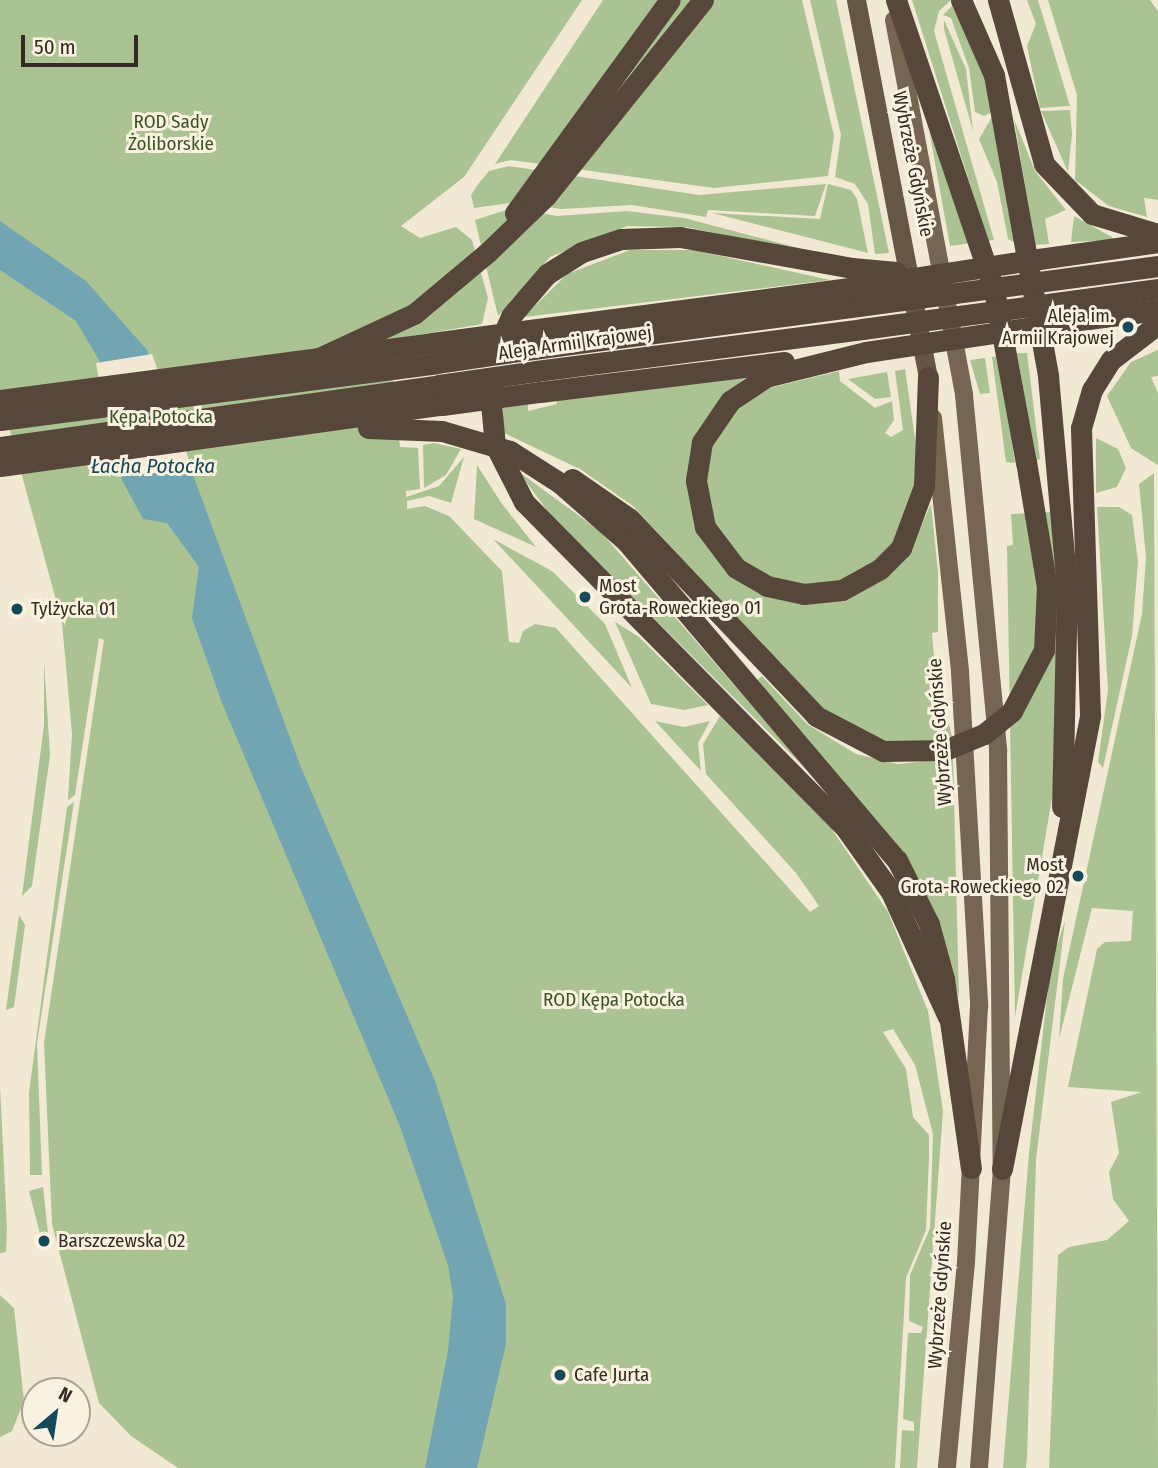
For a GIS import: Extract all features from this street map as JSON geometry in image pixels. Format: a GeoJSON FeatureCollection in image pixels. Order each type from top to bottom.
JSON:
{"type":"FeatureCollection","features":[{"type":"Feature","properties":{"kind":"highway"},"geometry":{"type":"LineString","coordinates":[[487,253],[670,0]]}},
{"type":"Feature","properties":{"kind":"highway"},"geometry":{"type":"LineString","coordinates":[[319,358],[414,314],[487,253],[555,186],[703,0]]}},
{"type":"Feature","properties":{"kind":"highway","name":"Wybrzeże Gdyńskie"},"geometry":{"type":"LineString","coordinates":[[856,0],[928,377]]}},
{"type":"Feature","properties":{"kind":"highway"},"geometry":{"type":"LineString","coordinates":[[0,447],[227,426],[442,431],[510,451],[584,485],[629,519],[816,716],[853,740],[899,754],[945,750],[984,734],[1012,712],[1038,667],[1047,587],[994,290],[896,0]]}},
{"type":"Feature","properties":{"kind":"highway"},"geometry":{"type":"LineString","coordinates":[[961,0],[987,50],[1004,122],[1059,465],[1068,662],[1060,846]]}},
{"type":"Feature","properties":{"kind":"highway"},"geometry":{"type":"LineString","coordinates":[[998,0],[1044,164],[1092,214],[1158,234]]}},
{"type":"Feature","properties":{"kind":"highway"},"geometry":{"type":"LineString","coordinates":[[948,1017],[879,873],[831,811],[538,519],[511,483],[490,422],[496,350],[511,316],[547,274],[582,252],[621,239],[680,237],[855,287],[1158,266]]}},
{"type":"Feature","properties":{"kind":"highway"},"geometry":{"type":"LineString","coordinates":[[0,420],[220,382],[531,339],[943,272],[1158,242]]}},
{"type":"Feature","properties":{"kind":"highway","name":"Aleja Armii Krajowej"},"geometry":{"type":"LineString","coordinates":[[538,382],[862,329],[1158,289]]}},
{"type":"Feature","properties":{"kind":"highway"},"geometry":{"type":"LineString","coordinates":[[0,466],[227,426],[441,395],[538,382],[866,352],[1158,310]]}},
{"type":"Feature","properties":{"kind":"highway"},"geometry":{"type":"LineString","coordinates":[[1002,1169],[1060,846],[1090,715],[1088,594],[1080,471],[1085,409],[1111,360],[1158,324]]}},
{"type":"Feature","properties":{"kind":"highway"},"geometry":{"type":"LineString","coordinates":[[866,352],[785,369],[740,392],[713,421],[699,454],[698,504],[710,537],[736,568],[767,586],[804,594],[842,590],[891,560],[915,522],[924,486],[928,377]]}},
{"type":"Feature","properties":{"kind":"highway"},"geometry":{"type":"LineString","coordinates":[[0,400],[220,382],[319,358],[434,353]]}},
{"type":"Feature","properties":{"kind":"highway"},"geometry":{"type":"LineString","coordinates":[[284,429],[441,395]]}},
{"type":"Feature","properties":{"kind":"highway"},"geometry":{"type":"LineString","coordinates":[[510,451],[616,531],[877,833],[911,885],[936,946],[971,1168]]}},
{"type":"Feature","properties":{"kind":"main road","name":"Wybrzeże Gdyńskie"},"geometry":{"type":"LineString","coordinates":[[889,0],[951,313],[986,583],[1003,901],[1002,1169],[979,1468]]}},
{"type":"Feature","properties":{"kind":"main road","name":"Wybrzeże Gdyńskie"},"geometry":{"type":"LineString","coordinates":[[928,377],[954,598],[978,979],[971,1168],[947,1468]]}},
{"type":"Feature","properties":{"kind":"green space"},"geometry":{"type":"Polygon","coordinates":[[[0,0],[582,0],[464,177],[401,226],[420,238],[456,227],[472,240],[488,298],[482,324],[389,340],[400,447],[418,448],[420,489],[406,491],[406,497],[439,486],[464,457],[451,503],[429,496],[407,501],[407,509],[425,506],[449,516],[502,571],[509,642],[519,643],[523,631],[535,624],[556,628],[810,912],[819,906],[796,873],[706,774],[703,744],[720,716],[831,828],[888,912],[928,1011],[943,1111],[917,1468],[900,1468],[902,1430],[914,1431],[914,1422],[903,1419],[908,1333],[921,1333],[923,1327],[909,1321],[910,1275],[930,1228],[933,1134],[915,1065],[893,1029],[883,1032],[906,1069],[913,1117],[929,1135],[926,1230],[906,1278],[895,1468],[178,1468],[131,1436],[99,1403],[52,1224],[44,1043],[104,640],[99,638],[75,795],[68,800],[72,734],[62,622],[0,395],[0,0]]]}},
{"type":"Feature","properties":{"kind":"green space"},"geometry":{"type":"Polygon","coordinates":[[[603,0],[802,0],[834,136],[828,176],[714,188],[511,160],[495,164],[603,0]]]}},
{"type":"Feature","properties":{"kind":"green space"},"geometry":{"type":"Polygon","coordinates":[[[810,0],[836,0],[889,253],[875,254],[868,204],[855,184],[835,177],[841,135],[810,0]]]}},
{"type":"Feature","properties":{"kind":"green space"},"geometry":{"type":"Polygon","coordinates":[[[912,0],[951,0],[939,11],[934,31],[994,240],[988,241],[912,0]]]}},
{"type":"Feature","properties":{"kind":"green space"},"geometry":{"type":"Polygon","coordinates":[[[1027,0],[1038,0],[1070,106],[1040,108],[1027,46],[1036,24],[1027,0]]]}},
{"type":"Feature","properties":{"kind":"green space"},"geometry":{"type":"Polygon","coordinates":[[[1048,0],[1150,0],[1158,11],[1158,200],[1144,198],[1147,217],[1109,206],[1075,180],[1077,95],[1048,0]]]}},
{"type":"Feature","properties":{"kind":"green space"},"geometry":{"type":"Polygon","coordinates":[[[952,6],[982,67],[992,112],[984,116],[975,112],[969,68],[951,18],[943,15],[952,6]]]}},
{"type":"Feature","properties":{"kind":"green space"},"geometry":{"type":"Polygon","coordinates":[[[944,20],[966,69],[973,131],[944,29],[944,20]]]}},
{"type":"Feature","properties":{"kind":"green space"},"geometry":{"type":"Polygon","coordinates":[[[924,101],[972,243],[950,246],[924,101]]]}},
{"type":"Feature","properties":{"kind":"green space"},"geometry":{"type":"Polygon","coordinates":[[[1070,110],[1072,134],[1068,172],[1041,111],[1070,110]]]}},
{"type":"Feature","properties":{"kind":"green space"},"geometry":{"type":"Polygon","coordinates":[[[993,115],[1021,246],[1008,239],[997,182],[979,139],[993,115]]]}},
{"type":"Feature","properties":{"kind":"green space"},"geometry":{"type":"Polygon","coordinates":[[[1014,119],[1035,171],[1066,210],[1045,219],[1049,244],[1035,245],[1014,119]]]}},
{"type":"Feature","properties":{"kind":"green space"},"geometry":{"type":"Polygon","coordinates":[[[509,166],[699,195],[826,184],[815,216],[708,210],[706,217],[632,205],[561,209],[517,202],[474,208],[471,195],[489,171],[509,166]]]}},
{"type":"Feature","properties":{"kind":"green space"},"geometry":{"type":"Polygon","coordinates":[[[828,184],[851,190],[857,199],[868,253],[712,213],[820,219],[828,184]]]}},
{"type":"Feature","properties":{"kind":"green space"},"geometry":{"type":"Polygon","coordinates":[[[512,208],[557,216],[627,211],[684,218],[840,259],[686,227],[627,226],[550,257],[498,316],[475,220],[512,208]]]}},
{"type":"Feature","properties":{"kind":"green space"},"geometry":{"type":"Polygon","coordinates":[[[1074,216],[1112,237],[1112,240],[1071,242],[1074,216]]]}},
{"type":"Feature","properties":{"kind":"green space"},"geometry":{"type":"Polygon","coordinates":[[[630,250],[694,250],[830,280],[524,317],[567,274],[630,250]]]}},
{"type":"Feature","properties":{"kind":"green space"},"geometry":{"type":"Polygon","coordinates":[[[1158,350],[1158,376],[1151,377],[1158,393],[1158,465],[1131,448],[1107,396],[1131,362],[1158,350]]]}},
{"type":"Feature","properties":{"kind":"green space"},"geometry":{"type":"Polygon","coordinates":[[[1017,353],[1027,353],[1040,459],[1036,460],[1017,353]]]}},
{"type":"Feature","properties":{"kind":"green space"},"geometry":{"type":"Polygon","coordinates":[[[999,356],[1015,463],[1006,462],[992,357],[999,356]]]}},
{"type":"Feature","properties":{"kind":"green space"},"geometry":{"type":"Polygon","coordinates":[[[985,358],[990,393],[980,394],[970,360],[985,358]]]}},
{"type":"Feature","properties":{"kind":"green space"},"geometry":{"type":"Polygon","coordinates":[[[905,369],[916,445],[913,544],[931,504],[938,572],[938,632],[932,633],[938,704],[944,703],[952,737],[939,741],[883,741],[820,707],[633,506],[580,469],[504,433],[501,418],[503,408],[528,404],[528,411],[557,404],[556,399],[747,377],[725,393],[757,391],[839,371],[840,381],[875,408],[892,401],[894,420],[885,433],[891,437],[903,430],[895,371],[905,369]]]}},
{"type":"Feature","properties":{"kind":"green space"},"geometry":{"type":"Polygon","coordinates":[[[887,372],[891,397],[875,399],[848,379],[887,372]]]}},
{"type":"Feature","properties":{"kind":"green space"},"geometry":{"type":"Polygon","coordinates":[[[1096,438],[1118,449],[1126,468],[1117,487],[1096,493],[1096,438]]]}},
{"type":"Feature","properties":{"kind":"green space"},"geometry":{"type":"Polygon","coordinates":[[[434,443],[461,449],[446,475],[424,488],[423,445],[434,443]]]}},
{"type":"Feature","properties":{"kind":"green space"},"geometry":{"type":"Polygon","coordinates":[[[477,465],[502,504],[536,547],[474,519],[477,465]]]}},
{"type":"Feature","properties":{"kind":"green space"},"geometry":{"type":"Polygon","coordinates":[[[519,472],[600,531],[814,777],[551,516],[519,472]]]}},
{"type":"Feature","properties":{"kind":"green space"},"geometry":{"type":"Polygon","coordinates":[[[1154,473],[1158,1468],[1049,1468],[1058,1255],[1069,1247],[1107,1240],[1129,1221],[1113,1199],[1109,1172],[1119,1153],[1111,1102],[1142,1092],[1068,1087],[1097,949],[1105,942],[1131,941],[1133,911],[1092,908],[1059,1039],[1063,979],[1142,614],[1146,557],[1139,484],[1154,473]]]}},
{"type":"Feature","properties":{"kind":"green space"},"geometry":{"type":"Polygon","coordinates":[[[1097,507],[1119,507],[1132,515],[1138,562],[1132,636],[1103,768],[1098,762],[1108,690],[1097,507]]]}},
{"type":"Feature","properties":{"kind":"green space"},"geometry":{"type":"Polygon","coordinates":[[[1053,512],[1058,576],[1053,792],[1015,1017],[1007,546],[1013,545],[1011,514],[1053,512]]]}},
{"type":"Feature","properties":{"kind":"green space"},"geometry":{"type":"Polygon","coordinates":[[[493,539],[552,571],[605,624],[632,688],[493,539]]]}},
{"type":"Feature","properties":{"kind":"green space"},"geometry":{"type":"Polygon","coordinates":[[[615,622],[639,637],[708,705],[684,710],[651,704],[615,622]]]}},
{"type":"Feature","properties":{"kind":"green space"},"geometry":{"type":"Polygon","coordinates":[[[44,661],[50,755],[32,886],[22,896],[44,725],[44,661]]]}},
{"type":"Feature","properties":{"kind":"green space"},"geometry":{"type":"Polygon","coordinates":[[[762,676],[807,724],[856,754],[898,764],[953,758],[959,998],[932,907],[895,842],[756,681],[762,676]]]}},
{"type":"Feature","properties":{"kind":"green space"},"geometry":{"type":"Polygon","coordinates":[[[655,721],[684,727],[710,721],[698,743],[701,771],[655,721]]]}},
{"type":"Feature","properties":{"kind":"green space"},"geometry":{"type":"Polygon","coordinates":[[[74,802],[37,1043],[42,1175],[30,1175],[29,1093],[67,807],[74,802]]]}},
{"type":"Feature","properties":{"kind":"green space"},"geometry":{"type":"Polygon","coordinates":[[[19,915],[25,925],[14,1007],[6,1010],[19,915]]]}},
{"type":"Feature","properties":{"kind":"green space"},"geometry":{"type":"Polygon","coordinates":[[[1065,921],[1036,1160],[1026,1468],[1003,1468],[1029,1153],[1051,963],[1065,921]]]}},
{"type":"Feature","properties":{"kind":"green space"},"geometry":{"type":"Polygon","coordinates":[[[0,1086],[7,1228],[6,1252],[0,1253],[0,1086]]]}},
{"type":"Feature","properties":{"kind":"green space"},"geometry":{"type":"Polygon","coordinates":[[[43,1187],[48,1233],[40,1234],[29,1191],[43,1187]]]}},
{"type":"Feature","properties":{"kind":"green space"},"geometry":{"type":"Polygon","coordinates":[[[0,1295],[14,1308],[21,1377],[21,1408],[12,1431],[0,1437],[0,1295]]]}},
{"type":"Feature","properties":{"kind":"water","name":"Łacha Potocka"},"geometry":{"type":"Polygon","coordinates":[[[0,221],[86,281],[147,350],[300,765],[435,1081],[506,1304],[506,1344],[477,1468],[425,1468],[448,1351],[453,1296],[448,1265],[399,1124],[222,703],[192,618],[199,567],[167,523],[143,519],[121,478],[99,360],[76,321],[0,270],[0,221]]]}},
{"type":"Feature","properties":{"kind":"pier"},"geometry":{"type":"Polygon","coordinates":[[[152,354],[171,409],[106,418],[96,363],[152,354]]]}},
{"type":"Feature","properties":{"kind":"pier"},"geometry":{"type":"Polygon","coordinates":[[[173,413],[192,469],[117,477],[107,422],[173,413]]]}},
{"type":"Feature","properties":{"kind":"place","name":"Aleja im. Armii Krajowej"},"geometry":{"type":"Point","coordinates":[1128,327]}},
{"type":"Feature","properties":{"kind":"place","name":"Most Grota-Roweckiego 01"},"geometry":{"type":"Point","coordinates":[585,597]}},
{"type":"Feature","properties":{"kind":"place","name":"Tylżycka 01"},"geometry":{"type":"Point","coordinates":[17,609]}},
{"type":"Feature","properties":{"kind":"place","name":"Most Grota-Roweckiego 02"},"geometry":{"type":"Point","coordinates":[1078,876]}},
{"type":"Feature","properties":{"kind":"place","name":"Barszczewska 02"},"geometry":{"type":"Point","coordinates":[44,1241]}},
{"type":"Feature","properties":{"kind":"place","name":"Cafe Jurta"},"geometry":{"type":"Point","coordinates":[560,1375]}},
{"type":"Feature","properties":{"kind":"park label","name":"ROD Sady Żoliborskie"},"geometry":{"type":"Point","coordinates":[171,133]}},
{"type":"Feature","properties":{"kind":"park label","name":"Kępa Potocka"},"geometry":{"type":"Point","coordinates":[161,417]}},
{"type":"Feature","properties":{"kind":"park label","name":"ROD Kępa Potocka"},"geometry":{"type":"Point","coordinates":[614,1000]}}]}
